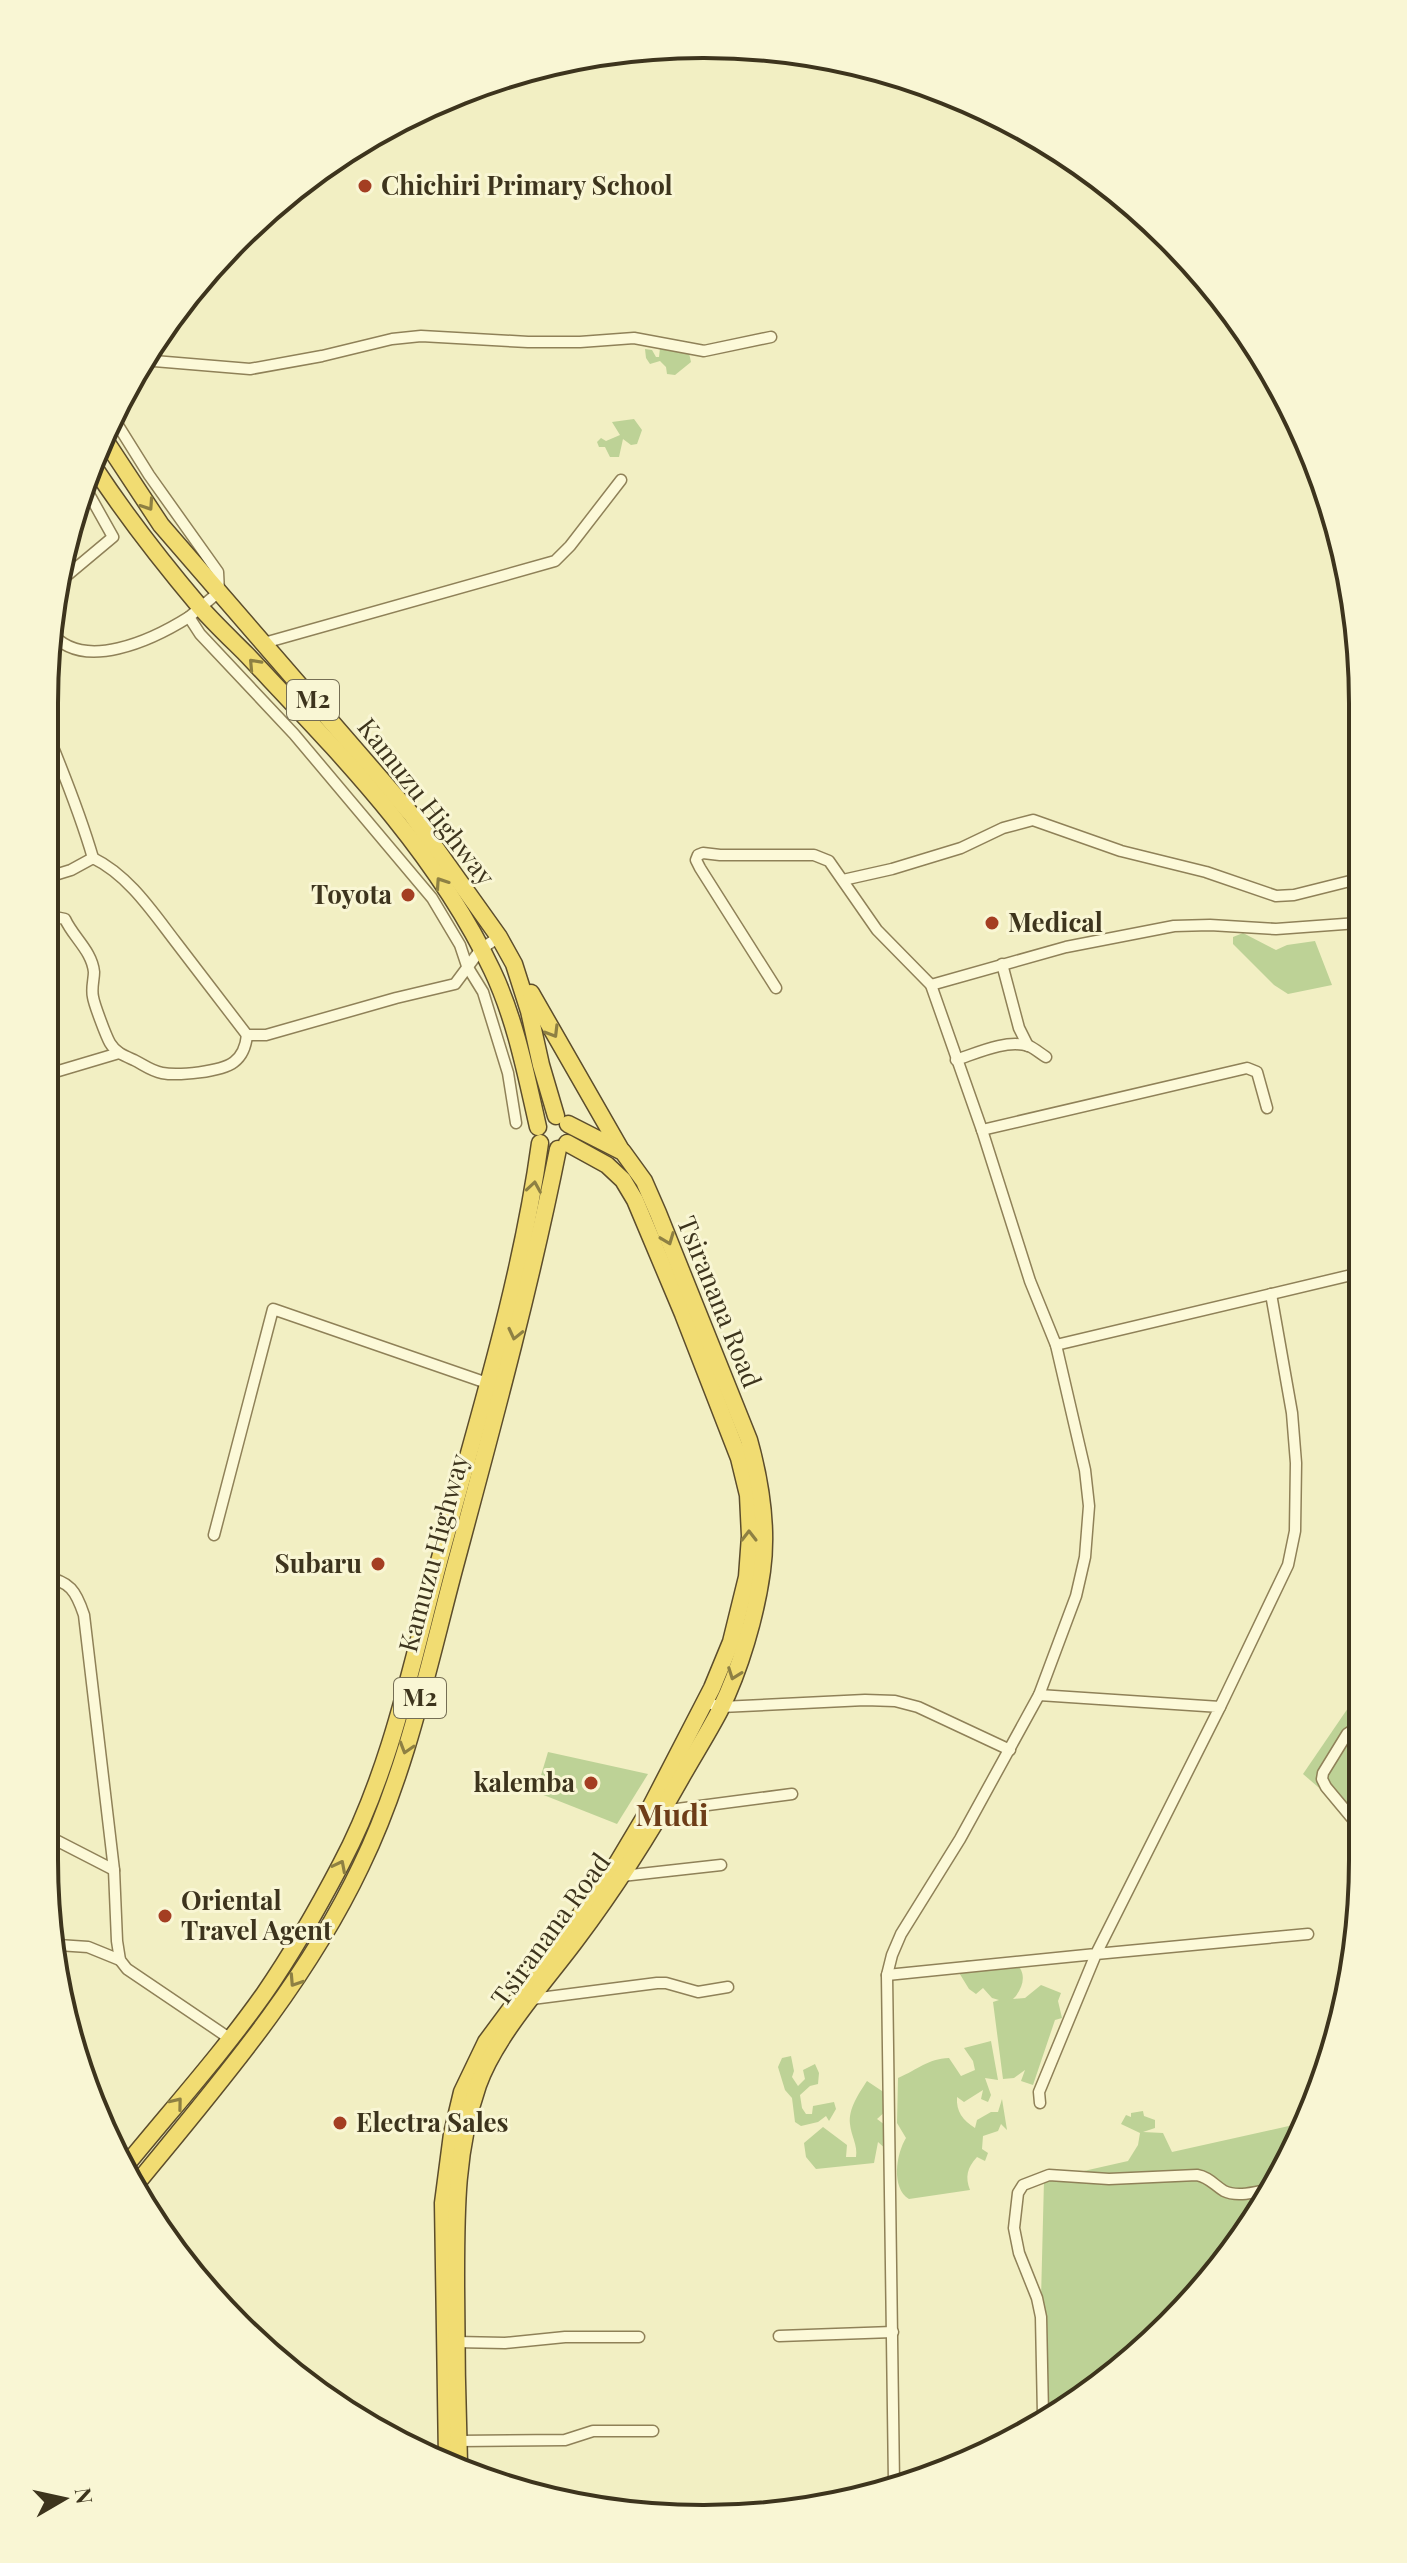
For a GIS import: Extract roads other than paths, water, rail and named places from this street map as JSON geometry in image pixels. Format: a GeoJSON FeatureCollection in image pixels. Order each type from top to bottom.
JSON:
{"type":"FeatureCollection","features":[{"type":"Feature","properties":{"kind":"highway","name":"Kamuzu Highway"},"geometry":{"type":"LineString","coordinates":[[111,448],[161,525],[412,815],[499,937],[514,964],[541,1065],[562,1120]]}},
{"type":"Feature","properties":{"kind":"highway","name":"Kamuzu Highway"},"geometry":{"type":"LineString","coordinates":[[100,476],[195,613],[300,713],[399,824],[454,903],[493,973],[525,1069],[539,1135],[533,1195],[523,1246],[392,1734],[368,1805],[303,1935],[263,1995],[132,2158]]}},
{"type":"Feature","properties":{"kind":"highway"},"geometry":{"type":"LineString","coordinates":[[514,964],[623,1152]]}},
{"type":"Feature","properties":{"kind":"highway"},"geometry":{"type":"LineString","coordinates":[[562,1120],[545,1118],[539,1135],[545,1147],[563,1146]]}},
{"type":"Feature","properties":{"kind":"highway","name":"M2"},"geometry":{"type":"LineString","coordinates":[[562,1120],[570,1134],[563,1146]]}},
{"type":"Feature","properties":{"kind":"highway","name":"Tsiranana Road"},"geometry":{"type":"LineString","coordinates":[[459,2457],[456,2197],[463,2137],[479,2082],[500,2041],[622,1876],[662,1811],[745,1644],[762,1569],[764,1531],[759,1478],[749,1440],[644,1181],[623,1152],[562,1120]]}},
{"type":"Feature","properties":{"kind":"highway","name":"Kamuzu Highway"},"geometry":{"type":"LineString","coordinates":[[142,2177],[279,2006],[319,1945],[361,1868],[386,1811],[409,1739],[563,1146]]}},
{"type":"Feature","properties":{"kind":"highway","name":"Tsiranana Road"},"geometry":{"type":"LineString","coordinates":[[447,2452],[443,2203],[452,2134],[462,2092],[486,2042],[610,1875],[713,1705],[747,1577],[749,1508],[739,1458],[635,1200],[613,1169],[563,1146]]}},
{"type":"Feature","properties":{"kind":"street"},"geometry":{"type":"LineString","coordinates":[[157,361],[250,369],[392,339],[421,336],[541,342],[634,338],[704,351],[771,337]]}},
{"type":"Feature","properties":{"kind":"street"},"geometry":{"type":"LineString","coordinates":[[61,642],[76,649],[98,651],[155,638],[195,613],[219,592],[218,572],[120,429]]}},
{"type":"Feature","properties":{"kind":"street"},"geometry":{"type":"LineString","coordinates":[[264,643],[555,561],[621,480]]}},
{"type":"Feature","properties":{"kind":"street"},"geometry":{"type":"LineString","coordinates":[[71,572],[113,537],[91,498]]}},
{"type":"Feature","properties":{"kind":"street"},"geometry":{"type":"LineString","coordinates":[[195,613],[200,634],[294,734],[432,898],[483,992],[508,1073],[516,1123]]}},
{"type":"Feature","properties":{"kind":"street"},"geometry":{"type":"LineString","coordinates":[[58,758],[72,790],[93,858],[105,863],[122,878],[153,913],[247,1035],[246,1045],[237,1060],[227,1066],[166,1074],[151,1071],[119,1053],[110,1043],[93,998],[94,974],[87,952],[65,919],[58,918]]}},
{"type":"Feature","properties":{"kind":"street"},"geometry":{"type":"LineString","coordinates":[[843,880],[947,852],[1003,828],[1033,820],[1121,851],[1206,872],[1276,896],[1294,895],[1349,881]]}},
{"type":"Feature","properties":{"kind":"street"},"geometry":{"type":"LineString","coordinates":[[776,988],[700,868],[696,860],[698,855],[814,855],[829,861],[877,930],[931,985],[1030,1281],[1056,1345],[1085,1470],[1088,1533],[1076,1596],[1039,1695],[960,1839],[901,1934],[887,1975],[894,2476]]}},
{"type":"Feature","properties":{"kind":"street"},"geometry":{"type":"LineString","coordinates":[[58,874],[93,858]]}},
{"type":"Feature","properties":{"kind":"street"},"geometry":{"type":"LineString","coordinates":[[931,985],[1066,947],[1174,926],[1276,929],[1349,924]]}},
{"type":"Feature","properties":{"kind":"street"},"geometry":{"type":"LineString","coordinates":[[247,1035],[266,1035],[455,984],[481,949],[499,937]]}},
{"type":"Feature","properties":{"kind":"street"},"geometry":{"type":"LineString","coordinates":[[1002,964],[1019,1028],[1028,1046]]}},
{"type":"Feature","properties":{"kind":"street"},"geometry":{"type":"LineString","coordinates":[[956,1060],[1003,1046],[1028,1046],[1046,1057]]}},
{"type":"Feature","properties":{"kind":"street"},"geometry":{"type":"LineString","coordinates":[[58,1071],[119,1053]]}},
{"type":"Feature","properties":{"kind":"street"},"geometry":{"type":"LineString","coordinates":[[982,1130],[1247,1068],[1257,1072],[1267,1108]]}},
{"type":"Feature","properties":{"kind":"street"},"geometry":{"type":"LineString","coordinates":[[1056,1345],[1349,1276]]}},
{"type":"Feature","properties":{"kind":"street"},"geometry":{"type":"LineString","coordinates":[[1040,2103],[1039,2092],[1096,1954],[1288,1565],[1295,1531],[1296,1463],[1292,1413],[1271,1294]]}},
{"type":"Feature","properties":{"kind":"street"},"geometry":{"type":"LineString","coordinates":[[214,1535],[273,1309],[487,1383]]}},
{"type":"Feature","properties":{"kind":"street"},"geometry":{"type":"LineString","coordinates":[[58,1579],[78,1597],[84,1615],[114,1870],[120,1960],[127,1969],[229,2038]]}},
{"type":"Feature","properties":{"kind":"street"},"geometry":{"type":"LineString","coordinates":[[1039,1695],[1220,1707]]}},
{"type":"Feature","properties":{"kind":"street"},"geometry":{"type":"LineString","coordinates":[[713,1705],[895,1701],[918,1707],[1010,1750]]}},
{"type":"Feature","properties":{"kind":"street"},"geometry":{"type":"LineString","coordinates":[[1349,1734],[1322,1779],[1349,1815]]}},
{"type":"Feature","properties":{"kind":"street"},"geometry":{"type":"LineString","coordinates":[[662,1811],[792,1794]]}},
{"type":"Feature","properties":{"kind":"street"},"geometry":{"type":"LineString","coordinates":[[58,1841],[114,1870]]}},
{"type":"Feature","properties":{"kind":"street"},"geometry":{"type":"LineString","coordinates":[[622,1876],[721,1865]]}},
{"type":"Feature","properties":{"kind":"street"},"geometry":{"type":"LineString","coordinates":[[887,1975],[1308,1934]]}},
{"type":"Feature","properties":{"kind":"street"},"geometry":{"type":"LineString","coordinates":[[64,1945],[88,1947],[120,1960]]}},
{"type":"Feature","properties":{"kind":"street"},"geometry":{"type":"LineString","coordinates":[[532,1999],[657,1983],[698,1992],[728,1987]]}},
{"type":"Feature","properties":{"kind":"street"},"geometry":{"type":"LineString","coordinates":[[1043,2408],[1040,2309],[1019,2253],[1014,2228],[1018,2193],[1023,2185],[1049,2175],[1109,2179],[1197,2175],[1207,2177],[1232,2193],[1258,2190]]}},
{"type":"Feature","properties":{"kind":"street"},"geometry":{"type":"LineString","coordinates":[[779,2336],[893,2332]]}},
{"type":"Feature","properties":{"kind":"street"},"geometry":{"type":"LineString","coordinates":[[456,2342],[493,2344],[565,2337],[639,2337]]}},
{"type":"Feature","properties":{"kind":"street"},"geometry":{"type":"LineString","coordinates":[[458,2441],[565,2440],[593,2431],[653,2431]]}},
{"type":"Feature","properties":{"kind":"place","name":"Chichiri Primary School"},"geometry":{"type":"Point","coordinates":[365,186]}},
{"type":"Feature","properties":{"kind":"place","name":"Toyota"},"geometry":{"type":"Point","coordinates":[408,895]}},
{"type":"Feature","properties":{"kind":"place","name":"Medical"},"geometry":{"type":"Point","coordinates":[992,923]}},
{"type":"Feature","properties":{"kind":"place","name":"Subaru"},"geometry":{"type":"Point","coordinates":[378,1564]}},
{"type":"Feature","properties":{"kind":"place","name":"kalemba"},"geometry":{"type":"Point","coordinates":[591,1783]}},
{"type":"Feature","properties":{"kind":"place","name":"Oriental Travel Agent"},"geometry":{"type":"Point","coordinates":[165,1916]}},
{"type":"Feature","properties":{"kind":"place","name":"Electra Sales"},"geometry":{"type":"Point","coordinates":[340,2123]}},
{"type":"Feature","properties":{"kind":"district","name":"Mudi"},"geometry":{"type":"Point","coordinates":[672,1816]}}]}
